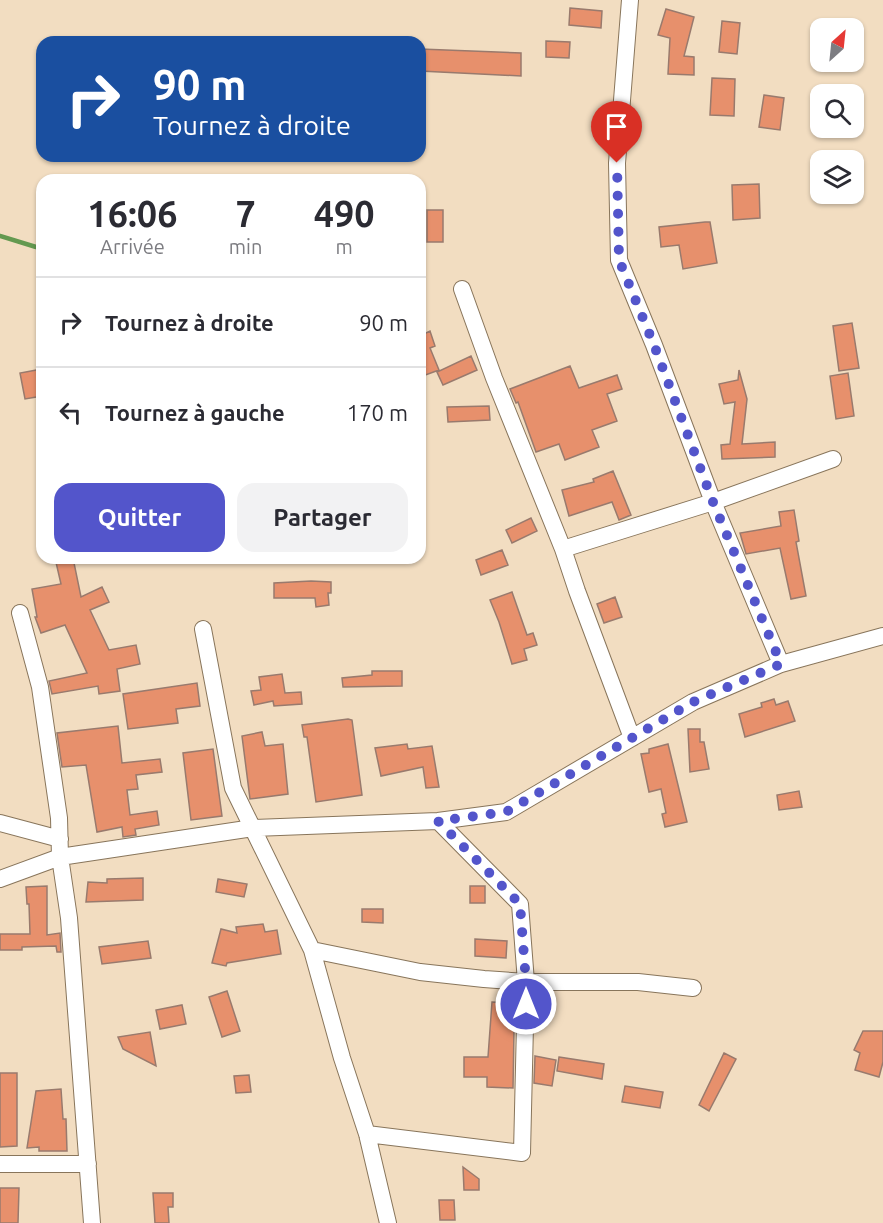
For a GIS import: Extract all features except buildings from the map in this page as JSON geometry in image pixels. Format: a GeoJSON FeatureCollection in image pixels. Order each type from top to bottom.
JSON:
{"type":"FeatureCollection","features":[{"type":"Feature","properties":{"kind":"street"},"geometry":{"type":"LineString","coordinates":[[630,0],[617,163],[619,260],[654,345],[713,502],[781,664]]}},
{"type":"Feature","properties":{"kind":"street"},"geometry":{"type":"LineString","coordinates":[[462,289],[494,378],[563,549],[632,738]]}},
{"type":"Feature","properties":{"kind":"street"},"geometry":{"type":"LineString","coordinates":[[563,549],[713,502],[833,459]]}},
{"type":"Feature","properties":{"kind":"street"},"geometry":{"type":"LineString","coordinates":[[20,612],[40,687],[60,839],[60,857],[69,918],[92,1223]]}},
{"type":"Feature","properties":{"kind":"street"},"geometry":{"type":"LineString","coordinates":[[203,629],[233,788],[312,950],[342,1058],[367,1134],[388,1223]]}},
{"type":"Feature","properties":{"kind":"street"},"geometry":{"type":"LineString","coordinates":[[0,879],[60,857],[253,828],[438,821],[506,812],[693,702],[781,664],[883,636]]}},
{"type":"Feature","properties":{"kind":"street"},"geometry":{"type":"LineString","coordinates":[[367,1134],[522,1153],[526,982],[520,904],[438,821]]}},
{"type":"Feature","properties":{"kind":"street"},"geometry":{"type":"LineString","coordinates":[[0,823],[60,839]]}},
{"type":"Feature","properties":{"kind":"street"},"geometry":{"type":"LineString","coordinates":[[312,950],[420,972],[526,982],[638,982],[693,988]]}},
{"type":"Feature","properties":{"kind":"street"},"geometry":{"type":"LineString","coordinates":[[0,1164],[88,1164]]}},
{"type":"Feature","properties":{"kind":"waterway"},"geometry":{"type":"LineString","coordinates":[[0,236],[36,247]]}},
{"type":"Feature","properties":{"kind":"route"},"geometry":{"type":"LineString","coordinates":[[526,1004],[520,904],[438,821],[506,812],[693,702],[781,664],[713,502],[654,345],[619,260],[617,163]]}}]}
